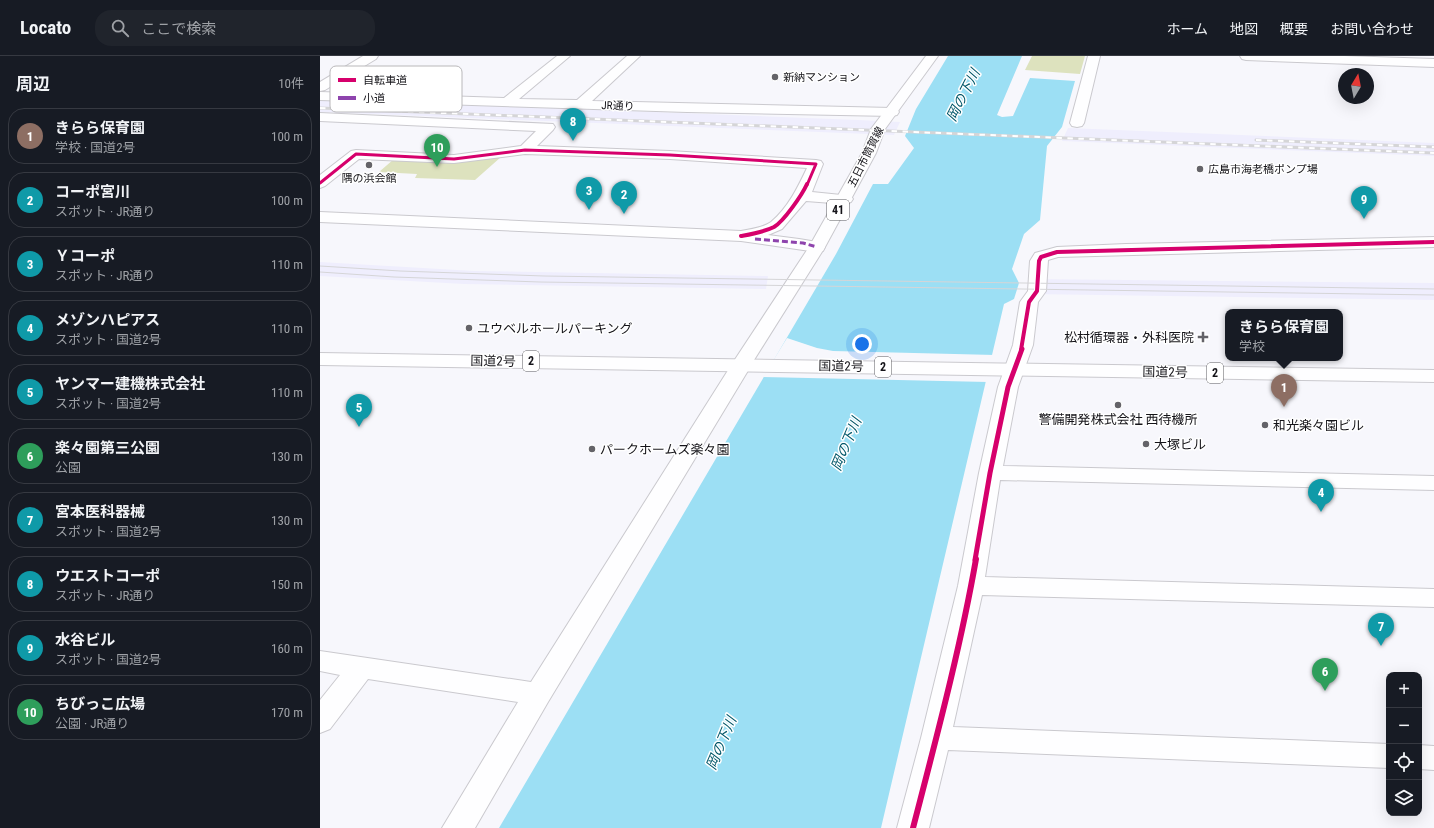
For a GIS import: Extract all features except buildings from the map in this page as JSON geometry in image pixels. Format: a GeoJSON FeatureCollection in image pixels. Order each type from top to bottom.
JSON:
{"type":"FeatureCollection","features":[{"type":"Feature","properties":{"kind":"main road"},"geometry":{"type":"LineString","coordinates":[[355,66],[372,56]]}},
{"type":"Feature","properties":{"kind":"main road"},"geometry":{"type":"LineString","coordinates":[[507,102],[564,56]]}},
{"type":"Feature","properties":{"kind":"main road"},"geometry":{"type":"LineString","coordinates":[[582,104],[634,56]]}},
{"type":"Feature","properties":{"kind":"main road","name":"五日市筒賀線"},"geometry":{"type":"LineString","coordinates":[[458,828],[538,694],[742,364],[818,247],[869,153],[878,130],[932,56]]}},
{"type":"Feature","properties":{"kind":"main road"},"geometry":{"type":"LineString","coordinates":[[1077,123],[1094,56]]}},
{"type":"Feature","properties":{"kind":"main road"},"geometry":{"type":"LineString","coordinates":[[1246,56],[1434,63]]}},
{"type":"Feature","properties":{"kind":"main road"},"geometry":{"type":"LineString","coordinates":[[320,87],[330,81]]}},
{"type":"Feature","properties":{"kind":"main road","name":"JR通り"},"geometry":{"type":"LineString","coordinates":[[320,96],[330,96]]}},
{"type":"Feature","properties":{"kind":"main road","name":"JR通り"},"geometry":{"type":"LineString","coordinates":[[462,101],[711,109],[892,112]]}},
{"type":"Feature","properties":{"kind":"main road"},"geometry":{"type":"LineString","coordinates":[[320,118],[548,127],[525,150]]}},
{"type":"Feature","properties":{"kind":"main road"},"geometry":{"type":"LineString","coordinates":[[320,183],[356,154],[454,159],[525,150],[670,155],[816,164],[802,196],[776,226],[748,237]]}},
{"type":"Feature","properties":{"kind":"main road"},"geometry":{"type":"LineString","coordinates":[[802,196],[845,199]]}},
{"type":"Feature","properties":{"kind":"main road"},"geometry":{"type":"LineString","coordinates":[[320,217],[748,237],[803,243],[818,247]]}},
{"type":"Feature","properties":{"kind":"main road"},"geometry":{"type":"LineString","coordinates":[[913,828],[936,738],[970,586],[990,473],[1008,387],[1005,369],[1023,345],[1029,302],[1037,291],[1039,261],[1042,257],[1048,254],[1126,249],[1434,242]]}},
{"type":"Feature","properties":{"kind":"main road","name":"国道2号"},"geometry":{"type":"LineString","coordinates":[[320,359],[771,364],[1434,376]]}},
{"type":"Feature","properties":{"kind":"main road"},"geometry":{"type":"LineString","coordinates":[[990,473],[1434,483]]}},
{"type":"Feature","properties":{"kind":"main road"},"geometry":{"type":"LineString","coordinates":[[970,586],[1434,598]]}},
{"type":"Feature","properties":{"kind":"main road"},"geometry":{"type":"LineString","coordinates":[[320,662],[538,694]]}},
{"type":"Feature","properties":{"kind":"main road"},"geometry":{"type":"LineString","coordinates":[[320,721],[362,667]]}},
{"type":"Feature","properties":{"kind":"main road"},"geometry":{"type":"LineString","coordinates":[[936,738],[1386,756]]}},
{"type":"Feature","properties":{"kind":"main road"},"geometry":{"type":"LineString","coordinates":[[1422,757],[1434,758]]}},
{"type":"Feature","properties":{"kind":"shaded area"},"geometry":{"type":"Polygon","coordinates":[[[320,99],[330,99],[330,112],[462,112],[462,105],[900,122],[894,135],[320,112],[320,99]]]}},
{"type":"Feature","properties":{"kind":"shaded area"},"geometry":{"type":"Polygon","coordinates":[[[1068,128],[1434,143],[1434,156],[1062,141],[1068,128]]]}},
{"type":"Feature","properties":{"kind":"shaded area"},"geometry":{"type":"Polygon","coordinates":[[[320,262],[474,271],[768,276],[766,289],[464,284],[320,276],[320,262]]]}},
{"type":"Feature","properties":{"kind":"shaded area"},"geometry":{"type":"Polygon","coordinates":[[[1030,279],[1434,283],[1434,300],[1029,294],[1030,279]]]}},
{"type":"Feature","properties":{"kind":"green space"},"geometry":{"type":"Polygon","coordinates":[[[1032,56],[1085,56],[1080,74],[1025,70],[1032,56]]]}},
{"type":"Feature","properties":{"kind":"green space"},"geometry":{"type":"Polygon","coordinates":[[[501,157],[475,180],[415,178],[417,174],[379,172],[394,159],[501,157]]]}},
{"type":"Feature","properties":{"kind":"water","name":"岡の下川"},"geometry":{"type":"Polygon","coordinates":[[[948,56],[1022,56],[997,115],[1002,117],[1013,116],[1030,78],[1075,81],[1062,127],[1047,146],[1040,220],[1024,234],[1012,269],[1019,283],[1014,299],[1004,304],[881,828],[499,828],[836,254],[873,184],[888,184],[914,148],[905,136],[916,109],[948,56]]]}},
{"type":"Feature","properties":{"kind":"pier"},"geometry":{"type":"Polygon","coordinates":[[[787,338],[817,348],[833,351],[995,355],[988,382],[763,377],[787,338]]]}},
{"type":"Feature","properties":{"kind":"tram line"},"geometry":{"type":"LineString","coordinates":[[320,266],[400,271],[544,276],[1434,289]]}},
{"type":"Feature","properties":{"kind":"tram line"},"geometry":{"type":"LineString","coordinates":[[320,272],[394,277],[540,282],[1434,295]]}},
{"type":"Feature","properties":{"kind":"railway"},"geometry":{"type":"LineString","coordinates":[[320,108],[330,108]]}},
{"type":"Feature","properties":{"kind":"railway"},"geometry":{"type":"LineString","coordinates":[[419,112],[1434,153]]}},
{"type":"Feature","properties":{"kind":"railway"},"geometry":{"type":"LineString","coordinates":[[1256,140],[1434,147]]}},
{"type":"Feature","properties":{"kind":"marked path"},"geometry":{"type":"LineString","coordinates":[[755,239],[803,243],[817,247]]}},
{"type":"Feature","properties":{"kind":"cycle path"},"geometry":{"type":"LineString","coordinates":[[320,183],[356,154],[454,159],[525,150],[670,155],[816,164],[802,196],[776,226],[761,232],[741,236]]}},
{"type":"Feature","properties":{"kind":"cycle path"},"geometry":{"type":"LineString","coordinates":[[913,828],[936,738],[971,586],[990,473],[1008,387],[1023,345],[1029,302],[1037,291],[1038,268],[1041,257],[1057,252],[1126,249],[1434,242]]}},
{"type":"Feature","properties":{"kind":"place","name":"新納マンション"},"geometry":{"type":"Point","coordinates":[775,77]}},
{"type":"Feature","properties":{"kind":"place","name":"ウエストコーポ"},"geometry":{"type":"Point","coordinates":[573,141]}},
{"type":"Feature","properties":{"kind":"place","name":"隅の浜会館"},"geometry":{"type":"Point","coordinates":[369,165]}},
{"type":"Feature","properties":{"kind":"place","name":"ちびっこ広場"},"geometry":{"type":"Point","coordinates":[437,167]}},
{"type":"Feature","properties":{"kind":"place","name":"広島市海老橋ポンプ場"},"geometry":{"type":"Point","coordinates":[1200,169]}},
{"type":"Feature","properties":{"kind":"place","name":"Ｙコーポ"},"geometry":{"type":"Point","coordinates":[589,210]}},
{"type":"Feature","properties":{"kind":"place","name":"コーポ宮川"},"geometry":{"type":"Point","coordinates":[624,214]}},
{"type":"Feature","properties":{"kind":"place","name":"水谷ビル"},"geometry":{"type":"Point","coordinates":[1364,219]}},
{"type":"Feature","properties":{"kind":"place","name":"ユウベルホールパーキング"},"geometry":{"type":"Point","coordinates":[469,328]}},
{"type":"Feature","properties":{"kind":"place","name":"松村循環器・外科医院"},"geometry":{"type":"Point","coordinates":[1203,337]}},
{"type":"Feature","properties":{"kind":"place","name":"警備開発株式会社 西待機所"},"geometry":{"type":"Point","coordinates":[1118,405]}},
{"type":"Feature","properties":{"kind":"place","name":"きらら保育園"},"geometry":{"type":"Point","coordinates":[1284,407]}},
{"type":"Feature","properties":{"kind":"place","name":"和光楽々園ビル"},"geometry":{"type":"Point","coordinates":[1265,425]}},
{"type":"Feature","properties":{"kind":"place","name":"ヤンマー建機株式会社"},"geometry":{"type":"Point","coordinates":[359,427]}},
{"type":"Feature","properties":{"kind":"place","name":"大塚ビル"},"geometry":{"type":"Point","coordinates":[1146,444]}},
{"type":"Feature","properties":{"kind":"place","name":"パークホームズ楽々園"},"geometry":{"type":"Point","coordinates":[592,449]}},
{"type":"Feature","properties":{"kind":"place","name":"メゾンハピアス"},"geometry":{"type":"Point","coordinates":[1321,512]}},
{"type":"Feature","properties":{"kind":"place","name":"宮本医科器械"},"geometry":{"type":"Point","coordinates":[1381,646]}},
{"type":"Feature","properties":{"kind":"place","name":"楽々園第三公園"},"geometry":{"type":"Point","coordinates":[1325,691]}}]}
